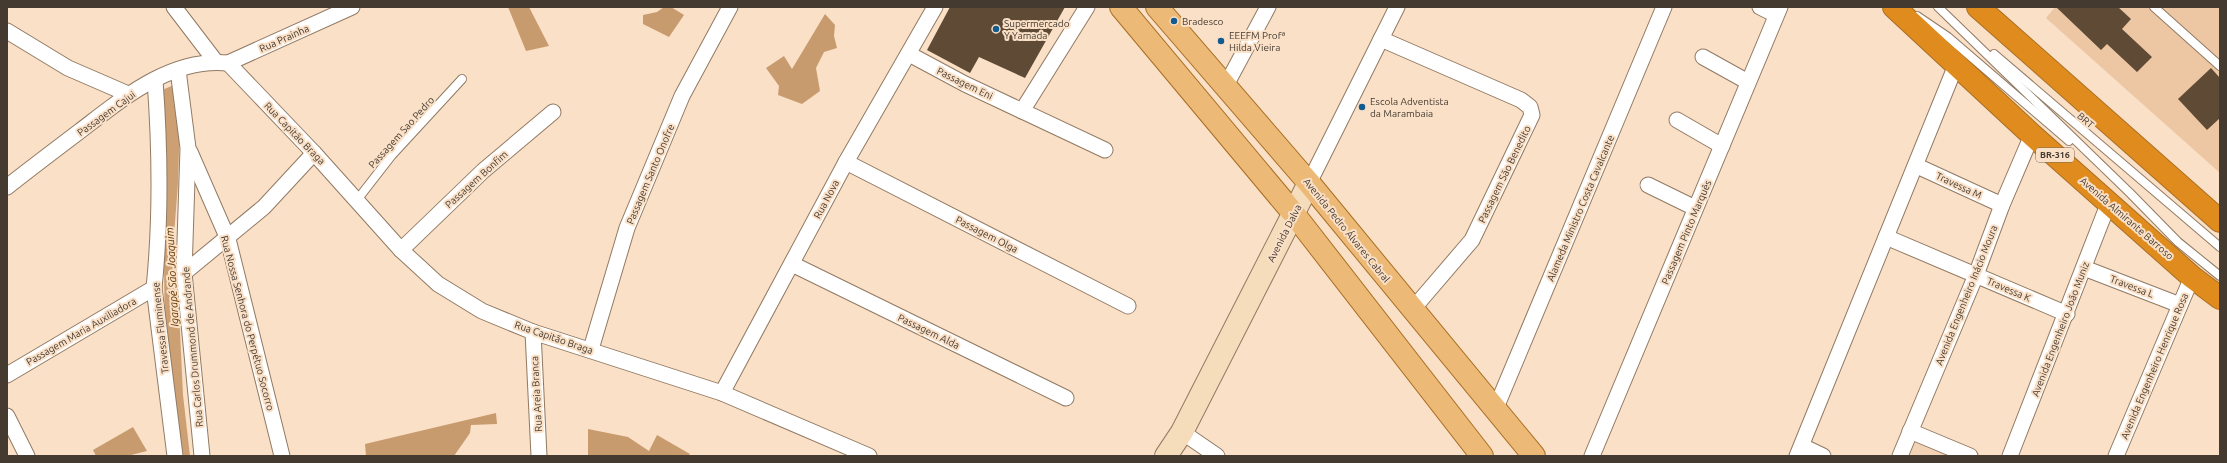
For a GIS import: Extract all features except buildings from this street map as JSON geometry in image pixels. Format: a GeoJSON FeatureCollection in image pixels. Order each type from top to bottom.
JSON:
{"type":"FeatureCollection","features":[{"type":"Feature","properties":{"kind":"highway","name":"Avenida Almirante Barroso"},"geometry":{"type":"LineString","coordinates":[[1894,7],[2032,135],[2192,277],[2220,298]]}},
{"type":"Feature","properties":{"kind":"highway"},"geometry":{"type":"LineString","coordinates":[[1978,7],[2220,221]]}},
{"type":"Feature","properties":{"kind":"main road"},"geometry":{"type":"LineString","coordinates":[[1121,7],[1294,214],[1479,455]]}},
{"type":"Feature","properties":{"kind":"main road","name":"Avenida Pedro Álvares Cabral"},"geometry":{"type":"LineString","coordinates":[[1157,7],[1308,183],[1534,456]]}},
{"type":"Feature","properties":{"kind":"street","name":"Rua Capitão Braga"},"geometry":{"type":"LineString","coordinates":[[174,7],[222,63],[314,153],[401,250],[438,284],[482,311],[533,332],[591,349],[722,393],[869,456]]}},
{"type":"Feature","properties":{"kind":"street","name":"Rua Prainha"},"geometry":{"type":"LineString","coordinates":[[222,63],[352,7]]}},
{"type":"Feature","properties":{"kind":"street","name":"Passagem Santo Onofre"},"geometry":{"type":"LineString","coordinates":[[591,349],[627,228],[682,96],[730,7]]}},
{"type":"Feature","properties":{"kind":"street","name":"Rua Nova"},"geometry":{"type":"LineString","coordinates":[[722,393],[846,162],[935,7]]}},
{"type":"Feature","properties":{"kind":"street"},"geometry":{"type":"LineString","coordinates":[[1022,111],[1086,7]]}},
{"type":"Feature","properties":{"kind":"street"},"geometry":{"type":"LineString","coordinates":[[1225,87],[1268,7]]}},
{"type":"Feature","properties":{"kind":"street","name":"Avenida Dalva"},"geometry":{"type":"LineString","coordinates":[[1166,456],[1182,432],[1294,214],[1308,183],[1397,7]]}},
{"type":"Feature","properties":{"kind":"street","name":"Alameda Ministro Costa Cavalcante"},"geometry":{"type":"LineString","coordinates":[[1496,410],[1664,7]]}},
{"type":"Feature","properties":{"kind":"street"},"geometry":{"type":"LineString","coordinates":[[1760,7],[1778,11]]}},
{"type":"Feature","properties":{"kind":"street","name":"Passagem Pinto Marquês"},"geometry":{"type":"LineString","coordinates":[[1592,456],[1778,11]]}},
{"type":"Feature","properties":{"kind":"street"},"geometry":{"type":"LineString","coordinates":[[7,31],[68,68],[128,94]]}},
{"type":"Feature","properties":{"kind":"street","name":"Passagem São Benedito"},"geometry":{"type":"LineString","coordinates":[[1381,39],[1521,100],[1530,107],[1532,115],[1472,240],[1412,310]]}},
{"type":"Feature","properties":{"kind":"street","name":"Passagem Eni"},"geometry":{"type":"LineString","coordinates":[[909,54],[1022,111],[1105,150]]}},
{"type":"Feature","properties":{"kind":"street"},"geometry":{"type":"LineString","coordinates":[[1703,57],[1748,82]]}},
{"type":"Feature","properties":{"kind":"street","name":"Passagem Cajui"},"geometry":{"type":"LineString","coordinates":[[7,187],[128,94],[178,70],[222,63]]}},
{"type":"Feature","properties":{"kind":"street"},"geometry":{"type":"LineString","coordinates":[[1823,456],[1799,451],[1886,236],[1917,166],[1956,66]]}},
{"type":"Feature","properties":{"kind":"street","name":"Rua Carlos Drummond de Andrande"},"geometry":{"type":"LineString","coordinates":[[178,70],[188,148],[184,273],[202,456]]}},
{"type":"Feature","properties":{"kind":"street","name":"Travessa Fluminense"},"geometry":{"type":"LineString","coordinates":[[155,80],[158,128],[157,261],[154,288],[175,456]]}},
{"type":"Feature","properties":{"kind":"street","name":"Passagem Bonfim"},"geometry":{"type":"LineString","coordinates":[[401,250],[483,171],[553,112]]}},
{"type":"Feature","properties":{"kind":"street"},"geometry":{"type":"LineString","coordinates":[[1677,120],[1722,146]]}},
{"type":"Feature","properties":{"kind":"street","name":"Avenida Engenheiro Inácio Moura"},"geometry":{"type":"LineString","coordinates":[[1900,456],[1976,275],[2002,205],[2032,135]]}},
{"type":"Feature","properties":{"kind":"street","name":"Rua Nossa Senhora do Perpétuo Socorro"},"geometry":{"type":"LineString","coordinates":[[188,148],[228,239],[282,456]]}},
{"type":"Feature","properties":{"kind":"street"},"geometry":{"type":"LineString","coordinates":[[184,273],[228,239],[264,207],[314,153]]}},
{"type":"Feature","properties":{"kind":"street","name":"Passagem Olga"},"geometry":{"type":"LineString","coordinates":[[846,162],[1128,306]]}},
{"type":"Feature","properties":{"kind":"street","name":"Travessa M"},"geometry":{"type":"LineString","coordinates":[[1917,166],[2002,205]]}},
{"type":"Feature","properties":{"kind":"street"},"geometry":{"type":"LineString","coordinates":[[1648,185],[1695,208]]}},
{"type":"Feature","properties":{"kind":"street","name":"Avenida Engenheiro João Muniz"},"geometry":{"type":"LineString","coordinates":[[2010,456],[2067,314],[2109,202]]}},
{"type":"Feature","properties":{"kind":"street","name":"Travessa K"},"geometry":{"type":"LineString","coordinates":[[1886,236],[2067,314]]}},
{"type":"Feature","properties":{"kind":"street","name":"Passagem Alda"},"geometry":{"type":"LineString","coordinates":[[792,264],[1066,398]]}},
{"type":"Feature","properties":{"kind":"street","name":"Travessa L"},"geometry":{"type":"LineString","coordinates":[[2084,268],[2180,305]]}},
{"type":"Feature","properties":{"kind":"street","name":"Avenida Engenheiro Henrique Rosa"},"geometry":{"type":"LineString","coordinates":[[2116,456],[2192,277]]}},
{"type":"Feature","properties":{"kind":"street","name":"Passagem Maria Auxiliadora"},"geometry":{"type":"LineString","coordinates":[[7,375],[154,288]]}},
{"type":"Feature","properties":{"kind":"street","name":"Rua Areia Branca"},"geometry":{"type":"LineString","coordinates":[[533,332],[539,456]]}},
{"type":"Feature","properties":{"kind":"street"},"geometry":{"type":"LineString","coordinates":[[7,416],[27,456]]}},
{"type":"Feature","properties":{"kind":"street"},"geometry":{"type":"LineString","coordinates":[[1910,431],[1970,456]]}},
{"type":"Feature","properties":{"kind":"street"},"geometry":{"type":"LineString","coordinates":[[1182,432],[1217,456]]}},
{"type":"Feature","properties":{"kind":"lane","name":"BRT"},"geometry":{"type":"LineString","coordinates":[[1905,7],[1948,37],[2130,193]]}},
{"type":"Feature","properties":{"kind":"lane","name":"BRT"},"geometry":{"type":"LineString","coordinates":[[1938,7],[2130,193],[2178,242],[2220,276]]}},
{"type":"Feature","properties":{"kind":"lane","name":"BRT"},"geometry":{"type":"LineString","coordinates":[[1938,7],[2220,247]]}},
{"type":"Feature","properties":{"kind":"lane"},"geometry":{"type":"LineString","coordinates":[[2154,7],[2220,66]]}},
{"type":"Feature","properties":{"kind":"lane","name":"Passagem Sao Pedro"},"geometry":{"type":"LineString","coordinates":[[357,200],[392,156],[462,79]]}},
{"type":"Feature","properties":{"kind":"shaded area"},"geometry":{"type":"Polygon","coordinates":[[[508,7],[529,7],[549,46],[526,51],[508,7]]]}},
{"type":"Feature","properties":{"kind":"shaded area"},"geometry":{"type":"Polygon","coordinates":[[[664,7],[671,7],[684,15],[669,37],[643,24],[643,15],[657,12],[664,7]]]}},
{"type":"Feature","properties":{"kind":"shaded area"},"geometry":{"type":"Polygon","coordinates":[[[2055,7],[2220,7],[2220,173],[2046,18],[2055,7]]]}},
{"type":"Feature","properties":{"kind":"shaded area"},"geometry":{"type":"Polygon","coordinates":[[[825,14],[835,25],[834,36],[837,48],[824,52],[816,68],[820,91],[802,104],[778,95],[779,86],[766,68],[784,56],[792,69],[825,14]]]}},
{"type":"Feature","properties":{"kind":"shaded area"},"geometry":{"type":"Polygon","coordinates":[[[496,413],[497,424],[471,425],[470,433],[454,456],[366,456],[365,444],[496,413]]]}},
{"type":"Feature","properties":{"kind":"shaded area"},"geometry":{"type":"Polygon","coordinates":[[[133,427],[147,451],[127,456],[96,456],[93,450],[133,427]]]}},
{"type":"Feature","properties":{"kind":"shaded area"},"geometry":{"type":"Polygon","coordinates":[[[588,429],[628,437],[649,451],[657,435],[690,454],[688,456],[588,456],[588,429]]]}},
{"type":"Feature","properties":{"kind":"shaded area"},"geometry":{"type":"Polygon","coordinates":[[[1914,441],[1950,456],[1908,456],[1914,441]]]}},
{"type":"Feature","properties":{"kind":"water","name":"Igarapé São Joaquim"},"geometry":{"type":"Polygon","coordinates":[[[174,85],[180,119],[178,183],[173,248],[178,290],[183,395],[190,456],[180,456],[165,351],[162,90],[174,85]]]}},
{"type":"Feature","properties":{"kind":"place","name":"Bradesco"},"geometry":{"type":"Point","coordinates":[1174,21]}},
{"type":"Feature","properties":{"kind":"place","name":"Supermercado Y Yamada"},"geometry":{"type":"Point","coordinates":[996,29]}},
{"type":"Feature","properties":{"kind":"place","name":"EEEFM Profª Hilda Vieira"},"geometry":{"type":"Point","coordinates":[1221,41]}},
{"type":"Feature","properties":{"kind":"place","name":"Escola Adventista da Marambaia"},"geometry":{"type":"Point","coordinates":[1362,107]}}]}
